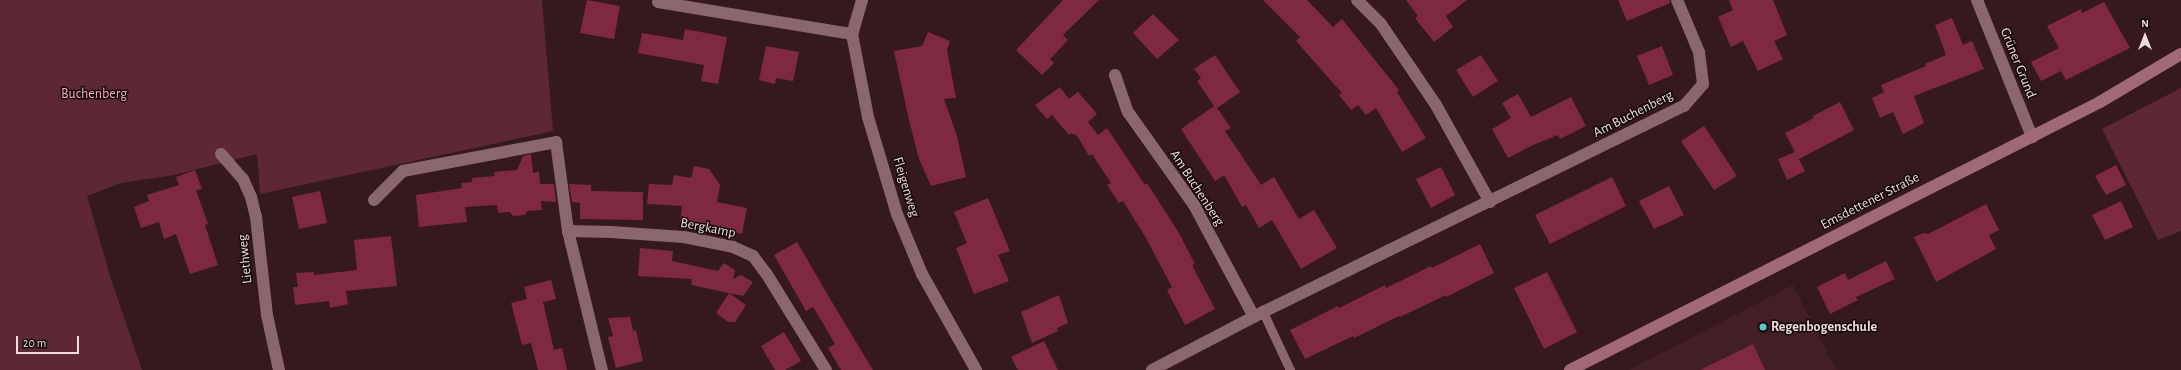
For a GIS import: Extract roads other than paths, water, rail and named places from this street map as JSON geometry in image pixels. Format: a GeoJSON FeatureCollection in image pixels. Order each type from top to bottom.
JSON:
{"type":"FeatureCollection","features":[{"type":"Feature","properties":{"kind":"main road","name":"Emsdettener Straße"},"geometry":{"type":"LineString","coordinates":[[1570,370],[2100,102],[2181,54]]}},
{"type":"Feature","properties":{"kind":"street","name":"Fleigenweg"},"geometry":{"type":"LineString","coordinates":[[862,0],[852,34],[868,117],[897,214],[922,274],[976,370]]}},
{"type":"Feature","properties":{"kind":"street"},"geometry":{"type":"LineString","coordinates":[[1357,0],[1381,24],[1436,105],[1490,202]]}},
{"type":"Feature","properties":{"kind":"street","name":"Am Buchenberg"},"geometry":{"type":"LineString","coordinates":[[1152,370],[1259,315],[1684,106],[1703,84],[1699,52],[1677,0]]}},
{"type":"Feature","properties":{"kind":"street","name":"Grüner Grund"},"geometry":{"type":"LineString","coordinates":[[1977,0],[2032,137]]}},
{"type":"Feature","properties":{"kind":"street"},"geometry":{"type":"LineString","coordinates":[[658,2],[852,34]]}},
{"type":"Feature","properties":{"kind":"street","name":"Am Buchenberg"},"geometry":{"type":"LineString","coordinates":[[1115,76],[1128,112],[1194,205],[1259,315]]}},
{"type":"Feature","properties":{"kind":"street"},"geometry":{"type":"LineString","coordinates":[[374,200],[404,171],[556,142],[568,231],[602,370]]}},
{"type":"Feature","properties":{"kind":"street","name":"Liethweg"},"geometry":{"type":"LineString","coordinates":[[221,154],[243,179],[251,197],[256,217],[267,315],[279,370]]}},
{"type":"Feature","properties":{"kind":"street","name":"Bergkamp"},"geometry":{"type":"LineString","coordinates":[[568,231],[611,232],[684,237],[733,247],[753,256],[766,273],[826,370]]}},
{"type":"Feature","properties":{"kind":"lane"},"geometry":{"type":"LineString","coordinates":[[1259,315],[1290,370]]}},
{"type":"Feature","properties":{"kind":"place","name":"Regenbogenschule"},"geometry":{"type":"Point","coordinates":[1763,327]}},
{"type":"Feature","properties":{"kind":"park label","name":"Buchenberg"},"geometry":{"type":"Point","coordinates":[94,94]}}]}
